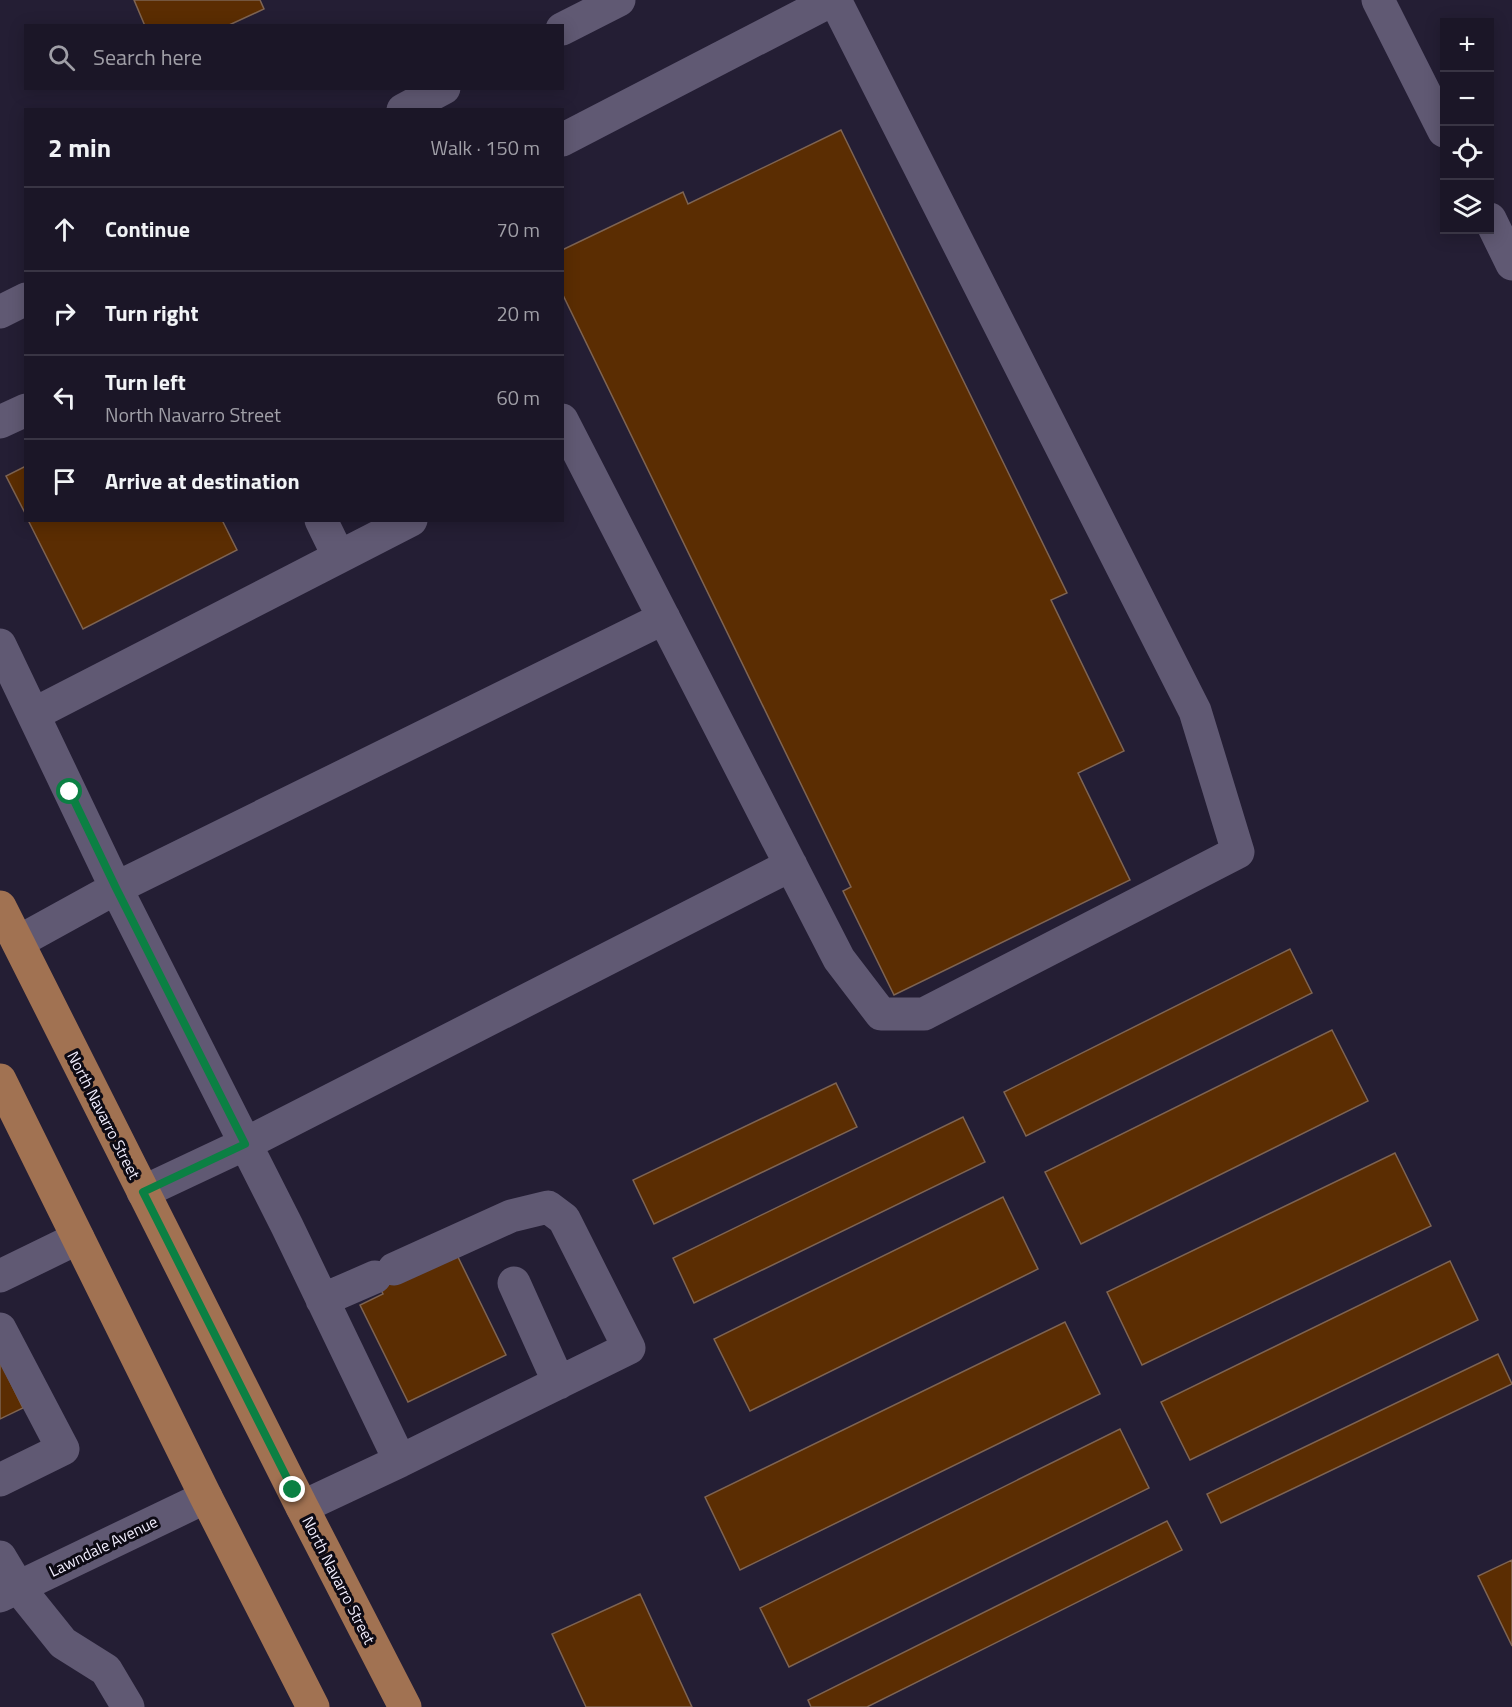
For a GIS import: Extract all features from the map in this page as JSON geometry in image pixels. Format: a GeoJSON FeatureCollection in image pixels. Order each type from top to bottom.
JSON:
{"type":"FeatureCollection","features":[{"type":"Feature","properties":{"kind":"main road","name":"North Navarro Street"},"geometry":{"type":"LineString","coordinates":[[0,907],[405,1707]]}},
{"type":"Feature","properties":{"kind":"main road"},"geometry":{"type":"LineString","coordinates":[[0,1080],[206,1497],[313,1707]]}},
{"type":"Feature","properties":{"kind":"street"},"geometry":{"type":"LineString","coordinates":[[564,28],[619,0]]}},
{"type":"Feature","properties":{"kind":"street"},"geometry":{"type":"LineString","coordinates":[[564,139],[834,0],[1195,711],[1238,852],[924,1014],[881,1014],[839,959],[664,618],[566,434]]}},
{"type":"Feature","properties":{"kind":"street"},"geometry":{"type":"LineString","coordinates":[[1378,0],[1441,126]]}},
{"type":"Feature","properties":{"kind":"street"},"geometry":{"type":"LineString","coordinates":[[407,108],[440,90]]}},
{"type":"Feature","properties":{"kind":"street"},"geometry":{"type":"LineString","coordinates":[[1494,227],[1512,264]]}},
{"type":"Feature","properties":{"kind":"street"},"geometry":{"type":"LineString","coordinates":[[0,312],[24,300]]}},
{"type":"Feature","properties":{"kind":"street"},"geometry":{"type":"LineString","coordinates":[[0,422],[24,411]]}},
{"type":"Feature","properties":{"kind":"street"},"geometry":{"type":"LineString","coordinates":[[322,522],[339,557]]}},
{"type":"Feature","properties":{"kind":"street"},"geometry":{"type":"LineString","coordinates":[[34,714],[407,522]]}},
{"type":"Feature","properties":{"kind":"street"},"geometry":{"type":"LineString","coordinates":[[18,942],[116,888],[664,618]]}},
{"type":"Feature","properties":{"kind":"street"},"geometry":{"type":"LineString","coordinates":[[0,645],[116,888],[287,1226],[400,1461]]}},
{"type":"Feature","properties":{"kind":"street"},"geometry":{"type":"LineString","coordinates":[[143,1192],[245,1144],[791,865]]}},
{"type":"Feature","properties":{"kind":"street"},"geometry":{"type":"LineString","coordinates":[[302,1507],[629,1348],[564,1219],[548,1207],[511,1216],[322,1300]]}},
{"type":"Feature","properties":{"kind":"street"},"geometry":{"type":"LineString","coordinates":[[0,1276],[78,1238]]}},
{"type":"Feature","properties":{"kind":"street"},"geometry":{"type":"LineString","coordinates":[[514,1283],[559,1383]]}},
{"type":"Feature","properties":{"kind":"street"},"geometry":{"type":"LineString","coordinates":[[0,1329],[63,1449],[0,1480]]}},
{"type":"Feature","properties":{"kind":"street","name":"Lawndale Avenue"},"geometry":{"type":"LineString","coordinates":[[9,1591],[206,1497]]}},
{"type":"Feature","properties":{"kind":"street"},"geometry":{"type":"LineString","coordinates":[[0,1557],[9,1591],[63,1643],[106,1670],[129,1707]]}},
{"type":"Feature","properties":{"kind":"building"},"geometry":{"type":"Polygon","coordinates":[[[134,0],[260,0],[264,9],[231,24],[144,24],[134,0]]]}},
{"type":"Feature","properties":{"kind":"building"},"geometry":{"type":"Polygon","coordinates":[[[841,130],[1067,593],[1051,600],[1124,751],[1078,773],[1130,880],[894,995],[843,891],[851,887],[564,297],[564,249],[683,192],[688,204],[841,130]]]}},
{"type":"Feature","properties":{"kind":"building"},"geometry":{"type":"Polygon","coordinates":[[[24,467],[24,511],[6,476],[24,467]]]}},
{"type":"Feature","properties":{"kind":"building"},"geometry":{"type":"Polygon","coordinates":[[[29,522],[223,522],[237,550],[83,629],[29,522]]]}},
{"type":"Feature","properties":{"kind":"building"},"geometry":{"type":"Polygon","coordinates":[[[1290,949],[1312,993],[1026,1136],[1004,1092],[1290,949]]]}},
{"type":"Feature","properties":{"kind":"building"},"geometry":{"type":"Polygon","coordinates":[[[1332,1030],[1368,1101],[1081,1244],[1045,1172],[1332,1030]]]}},
{"type":"Feature","properties":{"kind":"building"},"geometry":{"type":"Polygon","coordinates":[[[836,1083],[857,1127],[654,1224],[633,1180],[836,1083]]]}},
{"type":"Feature","properties":{"kind":"building"},"geometry":{"type":"Polygon","coordinates":[[[963,1117],[985,1162],[694,1303],[673,1258],[963,1117]]]}},
{"type":"Feature","properties":{"kind":"building"},"geometry":{"type":"Polygon","coordinates":[[[1395,1153],[1431,1226],[1142,1365],[1107,1292],[1395,1153]]]}},
{"type":"Feature","properties":{"kind":"building"},"geometry":{"type":"Polygon","coordinates":[[[1003,1197],[1038,1269],[750,1411],[714,1339],[1003,1197]]]}},
{"type":"Feature","properties":{"kind":"building"},"geometry":{"type":"Polygon","coordinates":[[[457,1255],[506,1355],[408,1402],[360,1305],[383,1294],[371,1268],[457,1255]]]}},
{"type":"Feature","properties":{"kind":"building"},"geometry":{"type":"Polygon","coordinates":[[[1450,1261],[1478,1320],[1190,1460],[1161,1402],[1450,1261]]]}},
{"type":"Feature","properties":{"kind":"building"},"geometry":{"type":"Polygon","coordinates":[[[1065,1322],[1100,1394],[740,1570],[705,1497],[1065,1322]]]}},
{"type":"Feature","properties":{"kind":"building"},"geometry":{"type":"Polygon","coordinates":[[[1498,1354],[1512,1384],[1221,1523],[1207,1494],[1498,1354]]]}},
{"type":"Feature","properties":{"kind":"building"},"geometry":{"type":"Polygon","coordinates":[[[0,1361],[23,1408],[0,1419],[0,1361]]]}},
{"type":"Feature","properties":{"kind":"building"},"geometry":{"type":"Polygon","coordinates":[[[1120,1429],[1149,1488],[789,1667],[760,1608],[1120,1429]]]}},
{"type":"Feature","properties":{"kind":"building"},"geometry":{"type":"Polygon","coordinates":[[[1167,1521],[1182,1550],[867,1707],[811,1707],[808,1700],[1167,1521]]]}},
{"type":"Feature","properties":{"kind":"building"},"geometry":{"type":"Polygon","coordinates":[[[1512,1560],[1512,1646],[1478,1576],[1512,1560]]]}},
{"type":"Feature","properties":{"kind":"building"},"geometry":{"type":"Polygon","coordinates":[[[640,1594],[692,1707],[586,1707],[552,1634],[640,1594]]]}},
{"type":"Feature","properties":{"kind":"route"},"geometry":{"type":"LineString","coordinates":[[70,792],[245,1144],[143,1192],[293,1490]]}}]}
